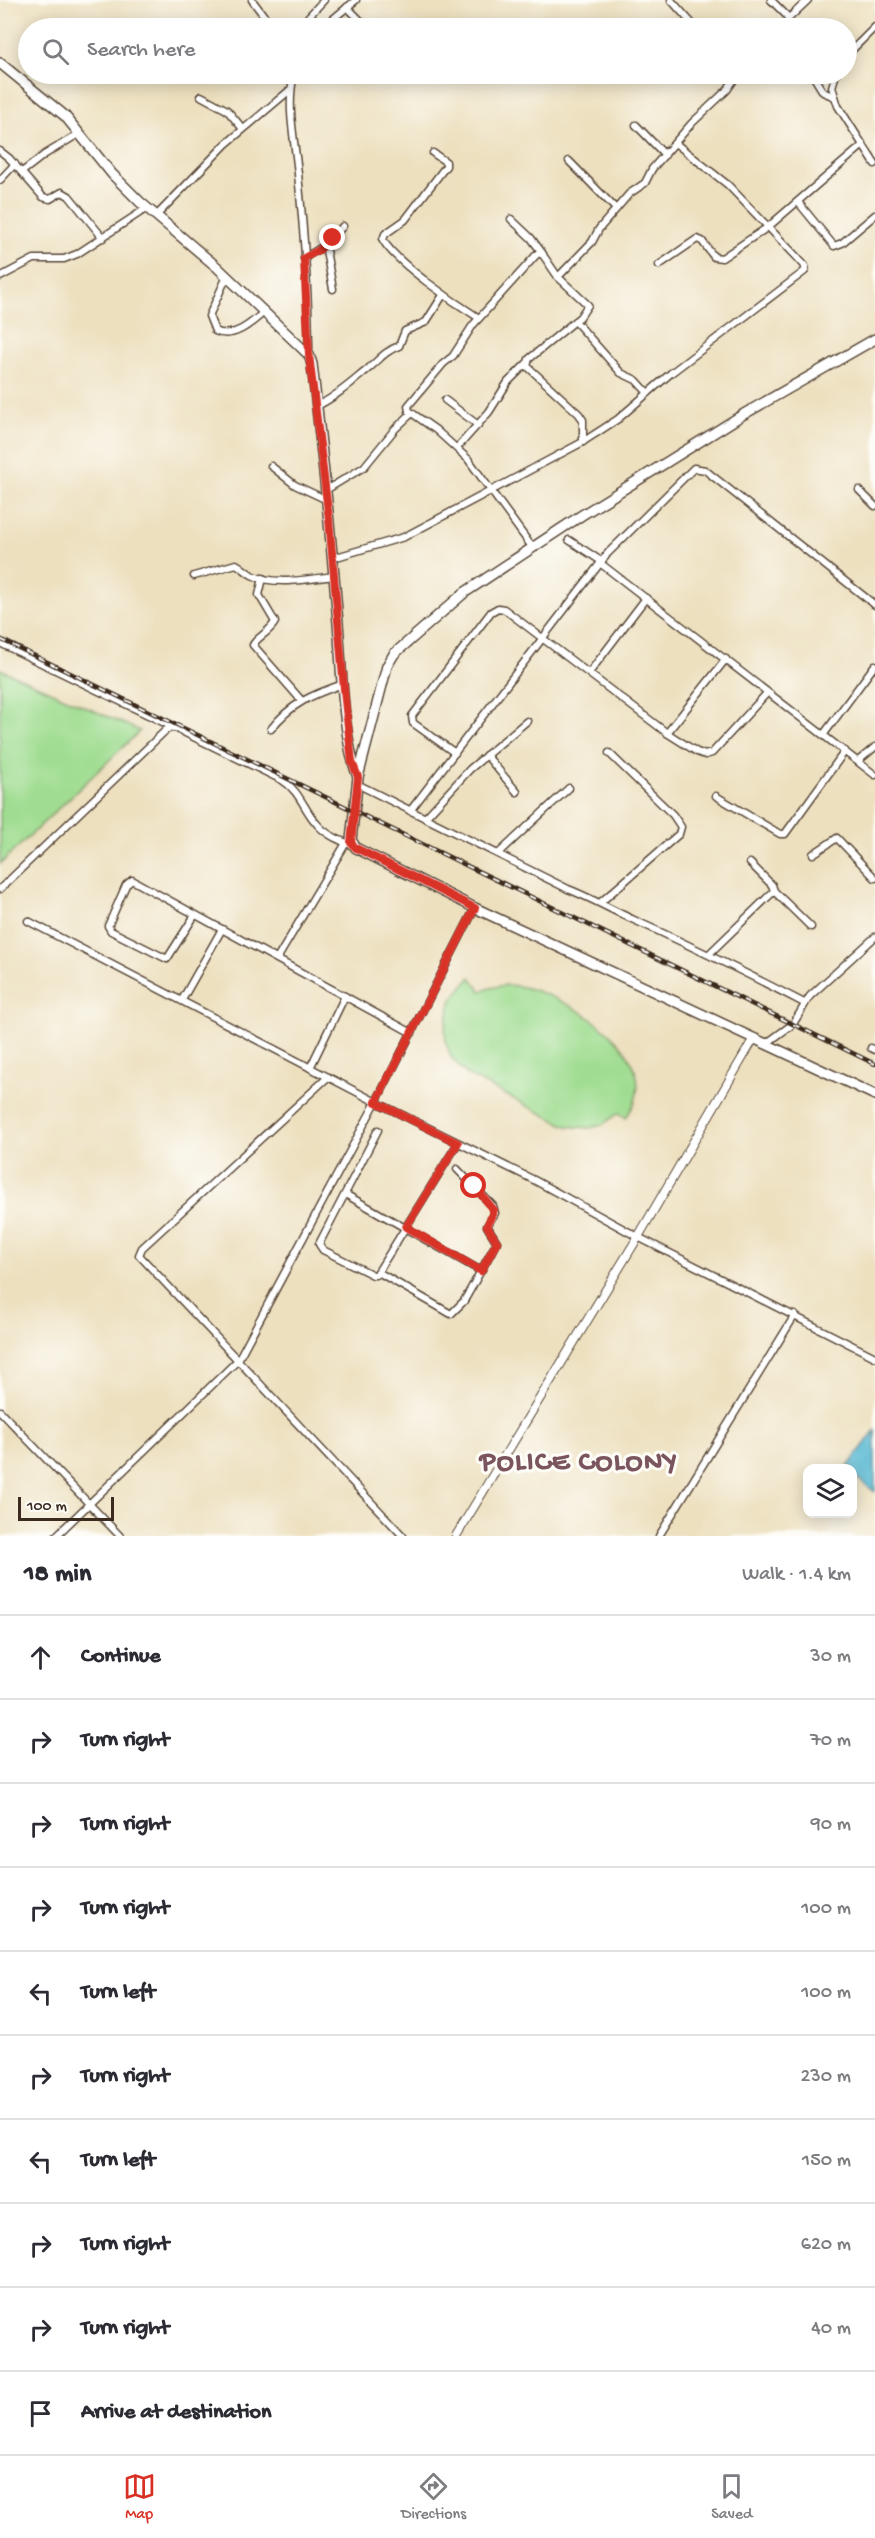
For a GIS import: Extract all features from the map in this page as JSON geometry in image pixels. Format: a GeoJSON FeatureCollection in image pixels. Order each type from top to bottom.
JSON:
{"type":"FeatureCollection","features":[{"type":"Feature","properties":{"kind":"main road"},"geometry":{"type":"LineString","coordinates":[[1,65],[18,77]]}},
{"type":"Feature","properties":{"kind":"main road"},"geometry":{"type":"LineString","coordinates":[[27,84],[45,97],[80,133],[112,174],[147,208],[227,276],[309,355],[326,490],[343,684],[352,762],[357,780]]}},
{"type":"Feature","properties":{"kind":"main road"},"geometry":{"type":"LineString","coordinates":[[875,339],[744,414],[532,548],[464,593],[394,654],[387,666],[357,780],[349,845],[475,908],[875,1095]]}},
{"type":"Feature","properties":{"kind":"street"},"geometry":{"type":"LineString","coordinates":[[252,0],[266,18]]}},
{"type":"Feature","properties":{"kind":"street"},"geometry":{"type":"LineString","coordinates":[[308,17],[324,0]]}},
{"type":"Feature","properties":{"kind":"street"},"geometry":{"type":"LineString","coordinates":[[334,18],[356,0]]}},
{"type":"Feature","properties":{"kind":"street"},"geometry":{"type":"LineString","coordinates":[[671,0],[687,18]]}},
{"type":"Feature","properties":{"kind":"street"},"geometry":{"type":"LineString","coordinates":[[771,0],[787,18]]}},
{"type":"Feature","properties":{"kind":"street"},"geometry":{"type":"LineString","coordinates":[[789,18],[808,0]]}},
{"type":"Feature","properties":{"kind":"street"},"geometry":{"type":"LineString","coordinates":[[347,7],[358,18]]}},
{"type":"Feature","properties":{"kind":"street"},"geometry":{"type":"LineString","coordinates":[[857,45],[875,27]]}},
{"type":"Feature","properties":{"kind":"street"},"geometry":{"type":"LineString","coordinates":[[292,84],[290,90],[304,258],[309,355]]}},
{"type":"Feature","properties":{"kind":"street"},"geometry":{"type":"LineString","coordinates":[[558,277],[592,242],[629,194],[645,183],[665,154],[692,123],[731,84]]}},
{"type":"Feature","properties":{"kind":"street"},"geometry":{"type":"LineString","coordinates":[[818,84],[823,92],[835,97]]}},
{"type":"Feature","properties":{"kind":"street"},"geometry":{"type":"LineString","coordinates":[[833,84],[835,97],[875,164]]}},
{"type":"Feature","properties":{"kind":"street"},"geometry":{"type":"LineString","coordinates":[[156,216],[243,129],[290,90]]}},
{"type":"Feature","properties":{"kind":"street"},"geometry":{"type":"LineString","coordinates":[[201,96],[227,110],[243,129]]}},
{"type":"Feature","properties":{"kind":"street"},"geometry":{"type":"LineString","coordinates":[[636,125],[665,154]]}},
{"type":"Feature","properties":{"kind":"street"},"geometry":{"type":"LineString","coordinates":[[22,172],[80,133]]}},
{"type":"Feature","properties":{"kind":"street"},"geometry":{"type":"LineString","coordinates":[[333,558],[404,537],[583,442],[618,418],[805,271],[805,266],[728,186],[675,143]]}},
{"type":"Feature","properties":{"kind":"street"},"geometry":{"type":"LineString","coordinates":[[659,265],[697,239],[702,241],[714,257],[719,259],[768,227],[863,145]]}},
{"type":"Feature","properties":{"kind":"street"},"geometry":{"type":"LineString","coordinates":[[0,151],[15,164],[43,197],[50,199],[59,192],[69,196],[103,238]]}},
{"type":"Feature","properties":{"kind":"street"},"geometry":{"type":"LineString","coordinates":[[433,153],[446,162],[447,166],[405,220],[385,234],[383,240],[390,250],[443,295],[479,318]]}},
{"type":"Feature","properties":{"kind":"street"},"geometry":{"type":"LineString","coordinates":[[569,161],[616,209]]}},
{"type":"Feature","properties":{"kind":"street"},"geometry":{"type":"LineString","coordinates":[[0,180],[15,164]]}},
{"type":"Feature","properties":{"kind":"street"},"geometry":{"type":"LineString","coordinates":[[798,202],[834,246],[842,243],[875,215]]}},
{"type":"Feature","properties":{"kind":"street"},"geometry":{"type":"LineString","coordinates":[[0,278],[34,259],[69,258],[147,208]]}},
{"type":"Feature","properties":{"kind":"street"},"geometry":{"type":"LineString","coordinates":[[457,448],[478,425],[508,382],[586,311],[588,305],[558,277],[531,238],[511,219]]}},
{"type":"Feature","properties":{"kind":"street"},"geometry":{"type":"LineString","coordinates":[[304,258],[325,245],[343,226]]}},
{"type":"Feature","properties":{"kind":"street"},"geometry":{"type":"LineString","coordinates":[[325,245],[333,289]]}},
{"type":"Feature","properties":{"kind":"street"},"geometry":{"type":"LineString","coordinates":[[532,548],[493,491],[457,448],[408,409],[410,401],[445,361],[452,358],[479,318],[535,256],[543,255]]}},
{"type":"Feature","properties":{"kind":"street"},"geometry":{"type":"LineString","coordinates":[[227,276],[209,316],[215,330],[222,333],[246,327],[265,311]]}},
{"type":"Feature","properties":{"kind":"street"},"geometry":{"type":"LineString","coordinates":[[317,406],[333,397],[370,368],[388,350],[399,346],[405,331],[426,322],[443,295]]}},
{"type":"Feature","properties":{"kind":"street"},"geometry":{"type":"LineString","coordinates":[[575,321],[621,373],[636,380],[648,393]]}},
{"type":"Feature","properties":{"kind":"street"},"geometry":{"type":"LineString","coordinates":[[526,364],[539,379],[579,414],[583,420],[583,442]]}},
{"type":"Feature","properties":{"kind":"street"},"geometry":{"type":"LineString","coordinates":[[445,400],[478,425]]}},
{"type":"Feature","properties":{"kind":"street"},"geometry":{"type":"LineString","coordinates":[[326,490],[364,467],[395,429],[412,413]]}},
{"type":"Feature","properties":{"kind":"street"},"geometry":{"type":"LineString","coordinates":[[271,466],[295,485],[327,500]]}},
{"type":"Feature","properties":{"kind":"street"},"geometry":{"type":"LineString","coordinates":[[410,811],[601,562],[677,483],[697,467],[705,470],[783,530],[875,606]]}},
{"type":"Feature","properties":{"kind":"street"},"geometry":{"type":"LineString","coordinates":[[859,490],[875,506]]}},
{"type":"Feature","properties":{"kind":"street"},"geometry":{"type":"LineString","coordinates":[[569,540],[601,562],[875,775]]}},
{"type":"Feature","properties":{"kind":"street"},"geometry":{"type":"LineString","coordinates":[[194,576],[236,564],[250,574],[263,578],[294,581],[334,576]]}},
{"type":"Feature","properties":{"kind":"street"},"geometry":{"type":"LineString","coordinates":[[263,578],[259,595],[274,622],[268,633],[253,645],[301,700]]}},
{"type":"Feature","properties":{"kind":"street"},"geometry":{"type":"LineString","coordinates":[[589,673],[646,598]]}},
{"type":"Feature","properties":{"kind":"street"},"geometry":{"type":"LineString","coordinates":[[455,753],[413,723],[411,718],[491,612],[498,608],[504,609],[543,638],[667,734],[705,755],[712,753],[767,693]]}},
{"type":"Feature","properties":{"kind":"street"},"geometry":{"type":"LineString","coordinates":[[0,643],[289,784],[315,823],[333,837],[349,845],[276,959]]}},
{"type":"Feature","properties":{"kind":"street"},"geometry":{"type":"LineString","coordinates":[[667,734],[726,659]]}},
{"type":"Feature","properties":{"kind":"street"},"geometry":{"type":"LineString","coordinates":[[824,734],[875,665]]}},
{"type":"Feature","properties":{"kind":"street"},"geometry":{"type":"LineString","coordinates":[[271,729],[287,711],[301,700],[343,684]]}},
{"type":"Feature","properties":{"kind":"street"},"geometry":{"type":"LineString","coordinates":[[425,818],[486,755],[527,721]]}},
{"type":"Feature","properties":{"kind":"street"},"geometry":{"type":"LineString","coordinates":[[0,889],[166,730],[174,727]]}},
{"type":"Feature","properties":{"kind":"street"},"geometry":{"type":"LineString","coordinates":[[858,762],[875,747]]}},
{"type":"Feature","properties":{"kind":"street"},"geometry":{"type":"LineString","coordinates":[[716,796],[780,834],[785,834],[845,751]]}},
{"type":"Feature","properties":{"kind":"street"},"geometry":{"type":"LineString","coordinates":[[601,902],[679,834],[681,827],[673,815],[609,753]]}},
{"type":"Feature","properties":{"kind":"street"},"geometry":{"type":"LineString","coordinates":[[486,755],[517,792]]}},
{"type":"Feature","properties":{"kind":"street"},"geometry":{"type":"LineString","coordinates":[[357,780],[410,811],[568,889],[601,902],[709,954],[804,1003]]}},
{"type":"Feature","properties":{"kind":"street"},"geometry":{"type":"LineString","coordinates":[[498,854],[569,788]]}},
{"type":"Feature","properties":{"kind":"street"},"geometry":{"type":"LineString","coordinates":[[813,854],[837,838],[875,878]]}},
{"type":"Feature","properties":{"kind":"street"},"geometry":{"type":"LineString","coordinates":[[750,863],[772,885],[774,891],[812,927]]}},
{"type":"Feature","properties":{"kind":"street"},"geometry":{"type":"LineString","coordinates":[[195,915],[167,959],[111,931],[108,926],[113,911],[130,880],[222,929],[412,1033]]}},
{"type":"Feature","properties":{"kind":"street"},"geometry":{"type":"LineString","coordinates":[[709,954],[774,891]]}},
{"type":"Feature","properties":{"kind":"street"},"geometry":{"type":"LineString","coordinates":[[56,1536],[238,1360],[376,1102],[475,908]]}},
{"type":"Feature","properties":{"kind":"street"},"geometry":{"type":"LineString","coordinates":[[28,921],[875,1357]]}},
{"type":"Feature","properties":{"kind":"street"},"geometry":{"type":"LineString","coordinates":[[182,1000],[222,929]]}},
{"type":"Feature","properties":{"kind":"street"},"geometry":{"type":"LineString","coordinates":[[767,1043],[793,1024],[804,1003],[875,937]]}},
{"type":"Feature","properties":{"kind":"street"},"geometry":{"type":"LineString","coordinates":[[310,1068],[345,996]]}},
{"type":"Feature","properties":{"kind":"street"},"geometry":{"type":"LineString","coordinates":[[456,1536],[638,1237],[754,1038]]}},
{"type":"Feature","properties":{"kind":"street"},"geometry":{"type":"LineString","coordinates":[[328,1077],[140,1251],[142,1260],[403,1536]]}},
{"type":"Feature","properties":{"kind":"street"},"geometry":{"type":"LineString","coordinates":[[378,1130],[321,1240],[320,1247],[373,1275],[378,1272],[458,1143]]}},
{"type":"Feature","properties":{"kind":"street"},"geometry":{"type":"LineString","coordinates":[[378,1272],[451,1314],[464,1301],[497,1242],[487,1226],[494,1210],[457,1169]]}},
{"type":"Feature","properties":{"kind":"street"},"geometry":{"type":"LineString","coordinates":[[345,1194],[481,1271]]}},
{"type":"Feature","properties":{"kind":"street"},"geometry":{"type":"LineString","coordinates":[[659,1536],[795,1315]]}},
{"type":"Feature","properties":{"kind":"street"},"geometry":{"type":"LineString","coordinates":[[0,1411],[120,1536]]}},
{"type":"Feature","properties":{"kind":"green space"},"geometry":{"type":"Polygon","coordinates":[[[0,669],[140,731],[0,864],[0,669]]]}},
{"type":"Feature","properties":{"kind":"green space"},"geometry":{"type":"Polygon","coordinates":[[[471,977],[481,991],[508,985],[536,991],[557,999],[579,1011],[618,1042],[631,1061],[637,1081],[635,1101],[626,1118],[619,1113],[602,1125],[589,1128],[566,1126],[467,1075],[451,1057],[446,1043],[445,1030],[451,1001],[471,977]]]}},
{"type":"Feature","properties":{"kind":"water"},"geometry":{"type":"Polygon","coordinates":[[[875,1430],[875,1492],[857,1478],[857,1464],[850,1464],[875,1430]]]}},
{"type":"Feature","properties":{"kind":"railway"},"geometry":{"type":"LineString","coordinates":[[0,639],[875,1064]]}},
{"type":"Feature","properties":{"kind":"district","name":"POLICE COLONY"},"geometry":{"type":"Point","coordinates":[579,1463]}},
{"type":"Feature","properties":{"kind":"route"},"geometry":{"type":"LineString","coordinates":[[333,238],[319,250],[304,258],[309,355],[312,364],[329,519],[352,762],[358,777],[351,843],[356,848],[475,908],[376,1102],[458,1143],[406,1227],[481,1271],[497,1242],[487,1229],[495,1213],[493,1206],[474,1186]]}}]}
